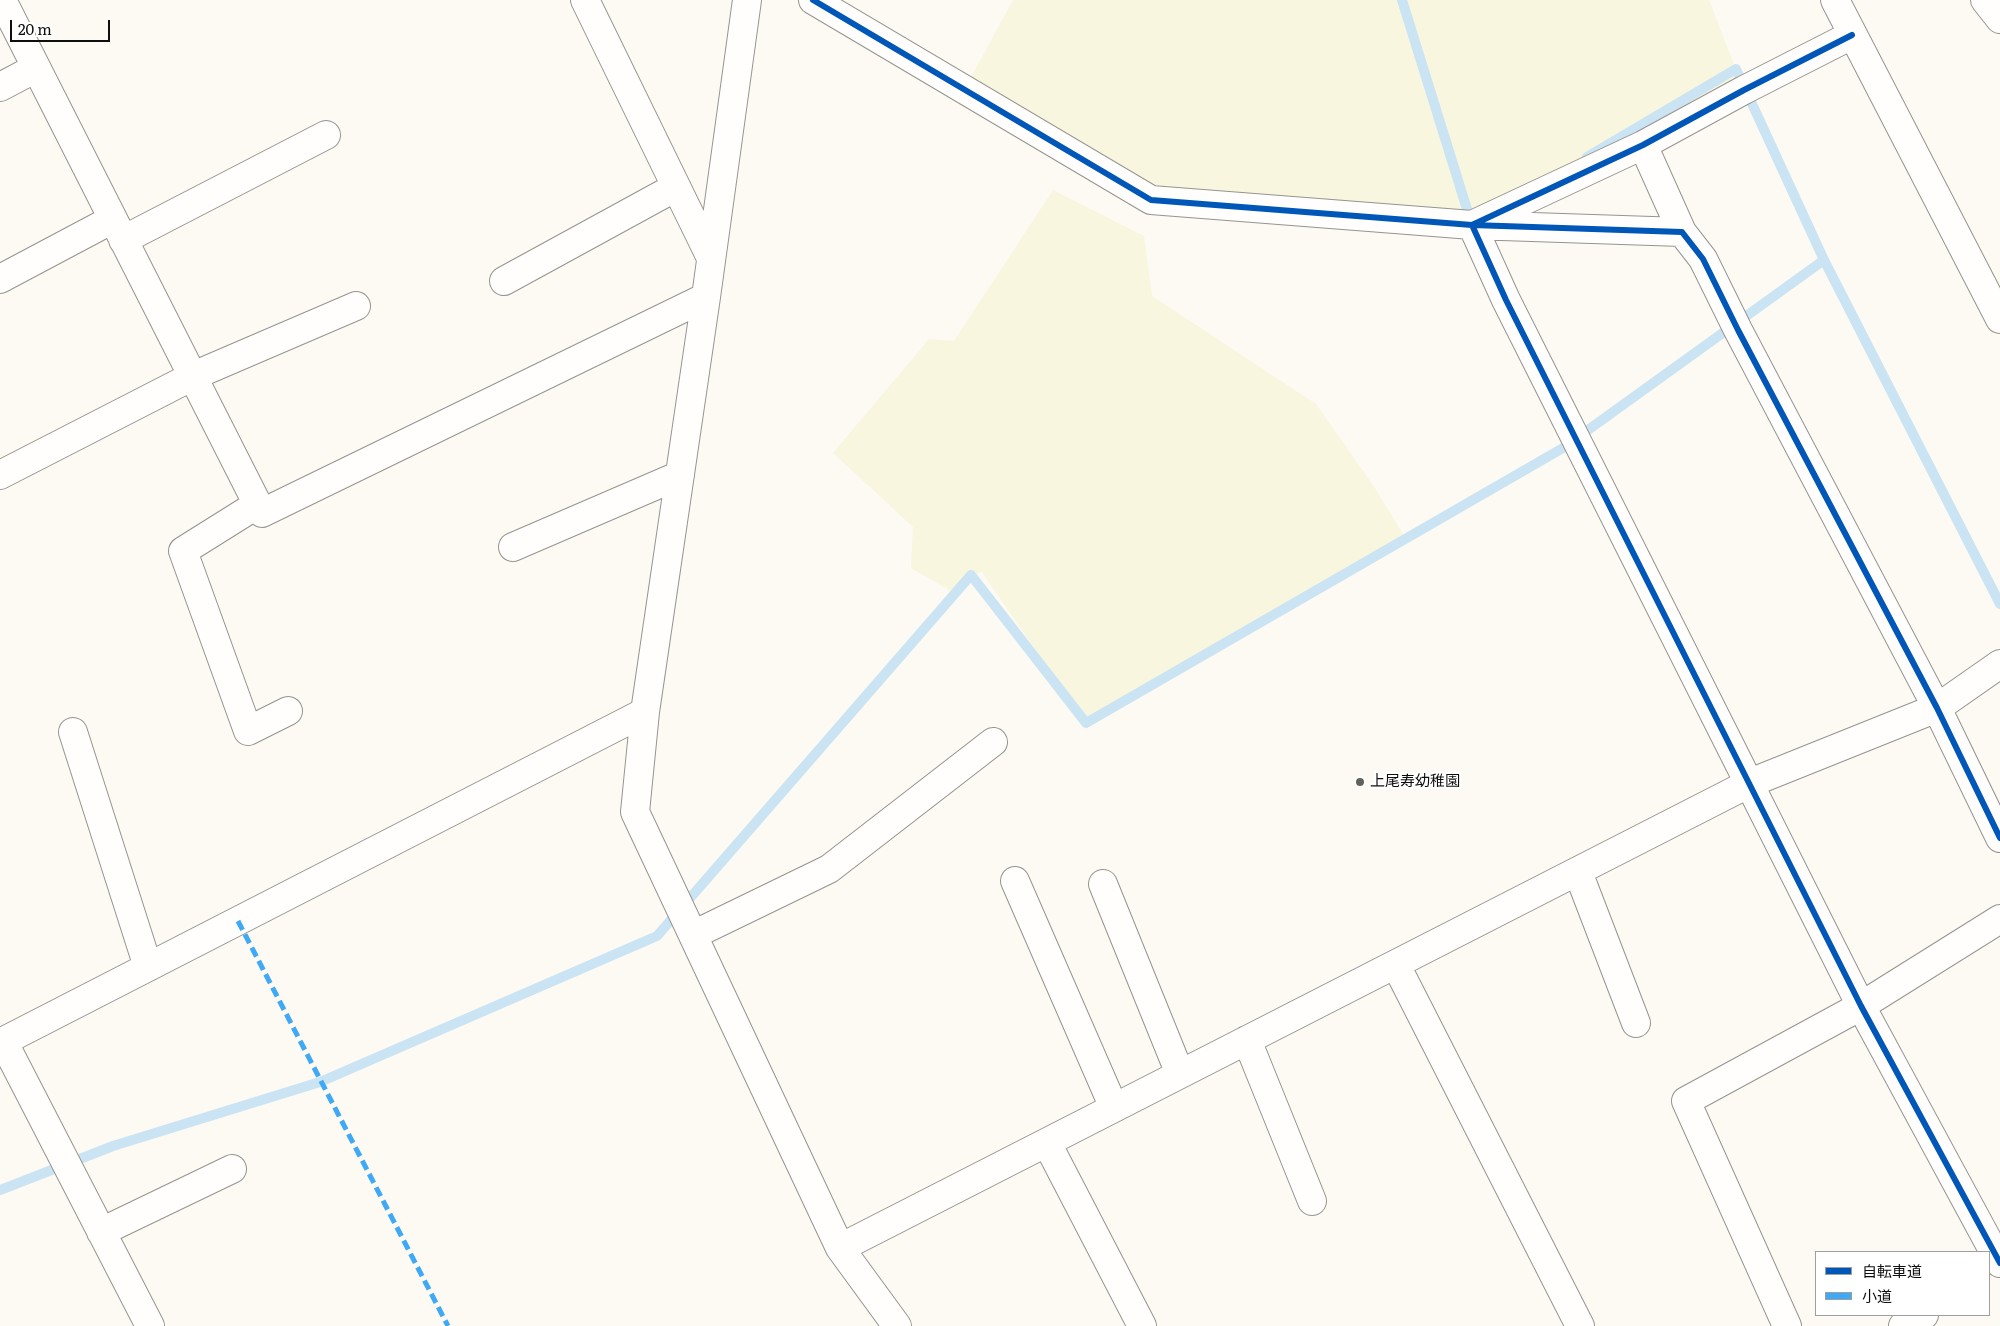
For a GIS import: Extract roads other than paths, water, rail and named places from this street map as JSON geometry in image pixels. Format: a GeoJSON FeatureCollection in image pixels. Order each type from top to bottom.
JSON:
{"type":"FeatureCollection","features":[{"type":"Feature","properties":{"kind":"street"},"geometry":{"type":"LineString","coordinates":[[2,0],[262,513],[706,297]]}},
{"type":"Feature","properties":{"kind":"street"},"geometry":{"type":"LineString","coordinates":[[585,0],[711,258]]}},
{"type":"Feature","properties":{"kind":"street"},"geometry":{"type":"LineString","coordinates":[[746,0],[706,297],[645,712],[636,812],[840,1248],[897,1326]]}},
{"type":"Feature","properties":{"kind":"street"},"geometry":{"type":"LineString","coordinates":[[813,0],[1151,200],[1472,225],[1682,232]]}},
{"type":"Feature","properties":{"kind":"street"},"geometry":{"type":"LineString","coordinates":[[1835,0],[2000,319]]}},
{"type":"Feature","properties":{"kind":"street"},"geometry":{"type":"LineString","coordinates":[[1985,0],[2000,20]]}},
{"type":"Feature","properties":{"kind":"street"},"geometry":{"type":"LineString","coordinates":[[1472,225],[1643,145],[1744,90],[1852,35]]}},
{"type":"Feature","properties":{"kind":"street"},"geometry":{"type":"LineString","coordinates":[[0,87],[36,68]]}},
{"type":"Feature","properties":{"kind":"street"},"geometry":{"type":"LineString","coordinates":[[0,279],[118,230],[326,135]]}},
{"type":"Feature","properties":{"kind":"street"},"geometry":{"type":"LineString","coordinates":[[1643,145],[1682,232],[1703,259],[1738,330],[1937,708],[2000,838]]}},
{"type":"Feature","properties":{"kind":"street"},"geometry":{"type":"LineString","coordinates":[[504,281],[676,187]]}},
{"type":"Feature","properties":{"kind":"street"},"geometry":{"type":"LineString","coordinates":[[1472,225],[1506,300],[1861,1006],[2000,1263]]}},
{"type":"Feature","properties":{"kind":"street"},"geometry":{"type":"LineString","coordinates":[[0,475],[193,376],[356,306]]}},
{"type":"Feature","properties":{"kind":"street"},"geometry":{"type":"LineString","coordinates":[[513,547],[680,475]]}},
{"type":"Feature","properties":{"kind":"street"},"geometry":{"type":"LineString","coordinates":[[258,504],[183,551],[248,731],[288,711]]}},
{"type":"Feature","properties":{"kind":"street"},"geometry":{"type":"LineString","coordinates":[[840,1248],[1750,784],[1937,708],[2000,664]]}},
{"type":"Feature","properties":{"kind":"street"},"geometry":{"type":"LineString","coordinates":[[150,1326],[2,1042],[645,712]]}},
{"type":"Feature","properties":{"kind":"street"},"geometry":{"type":"LineString","coordinates":[[73,732],[148,967]]}},
{"type":"Feature","properties":{"kind":"street"},"geometry":{"type":"LineString","coordinates":[[694,935],[828,869],[993,742]]}},
{"type":"Feature","properties":{"kind":"street"},"geometry":{"type":"LineString","coordinates":[[1578,872],[1636,1023]]}},
{"type":"Feature","properties":{"kind":"street"},"geometry":{"type":"LineString","coordinates":[[1015,881],[1114,1108]]}},
{"type":"Feature","properties":{"kind":"street"},"geometry":{"type":"LineString","coordinates":[[1103,884],[1180,1074]]}},
{"type":"Feature","properties":{"kind":"street"},"geometry":{"type":"LineString","coordinates":[[1787,1326],[1686,1101],[1861,1006],[2000,919]]}},
{"type":"Feature","properties":{"kind":"street"},"geometry":{"type":"LineString","coordinates":[[1396,965],[1580,1326]]}},
{"type":"Feature","properties":{"kind":"street"},"geometry":{"type":"LineString","coordinates":[[1247,1040],[1312,1201]]}},
{"type":"Feature","properties":{"kind":"street"},"geometry":{"type":"LineString","coordinates":[[1047,1143],[1142,1326]]}},
{"type":"Feature","properties":{"kind":"street"},"geometry":{"type":"LineString","coordinates":[[101,1232],[232,1169]]}},
{"type":"Feature","properties":{"kind":"street"},"geometry":{"type":"LineString","coordinates":[[1903,1326],[1922,1316]]}},
{"type":"Feature","properties":{"kind":"waterway"},"geometry":{"type":"LineString","coordinates":[[1402,0],[1471,222]]}},
{"type":"Feature","properties":{"kind":"waterway"},"geometry":{"type":"LineString","coordinates":[[1587,157],[1736,69],[1824,260],[2000,604]]}},
{"type":"Feature","properties":{"kind":"waterway"},"geometry":{"type":"LineString","coordinates":[[0,1190],[113,1146],[320,1082],[657,936],[971,575],[1086,723],[1563,448],[1824,260]]}},
{"type":"Feature","properties":{"kind":"place","name":"上尾寿幼稚園"},"geometry":{"type":"Point","coordinates":[1360,782]}}]}
